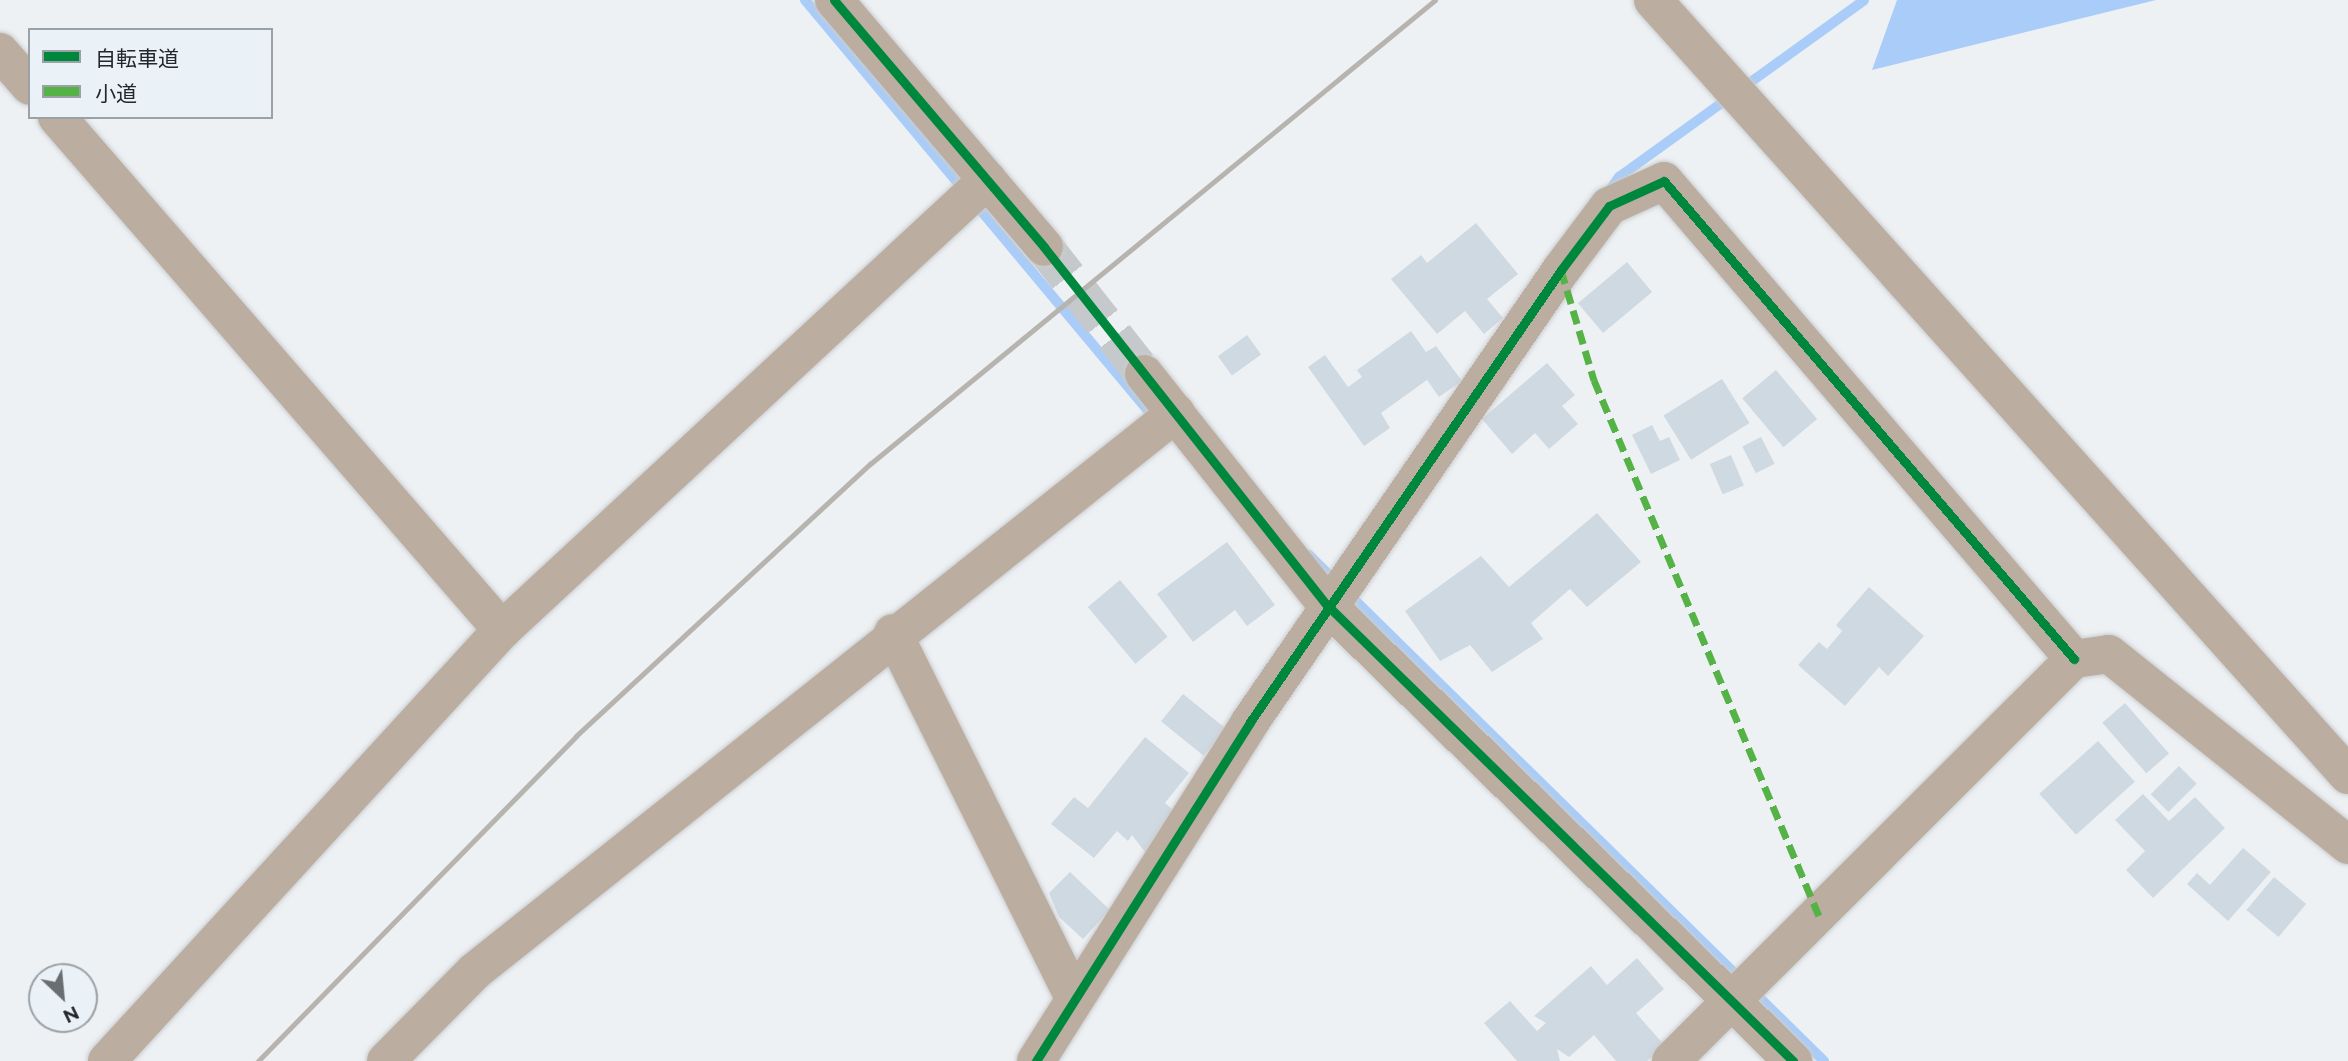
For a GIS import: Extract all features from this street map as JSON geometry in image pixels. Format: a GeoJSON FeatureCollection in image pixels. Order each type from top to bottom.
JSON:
{"type":"FeatureCollection","features":[{"type":"Feature","properties":{"kind":"street"},"geometry":{"type":"LineString","coordinates":[[834,0],[1044,247]]}},
{"type":"Feature","properties":{"kind":"street"},"geometry":{"type":"LineString","coordinates":[[1653,0],[2348,775]]}},
{"type":"Feature","properties":{"kind":"street"},"geometry":{"type":"LineString","coordinates":[[0,52],[28,84]]}},
{"type":"Feature","properties":{"kind":"street"},"geometry":{"type":"LineString","coordinates":[[59,119],[502,630]]}},
{"type":"Feature","properties":{"kind":"street"},"geometry":{"type":"LineString","coordinates":[[107,1061],[502,630],[987,180]]}},
{"type":"Feature","properties":{"kind":"street"},"geometry":{"type":"LineString","coordinates":[[1036,1061],[1073,996],[1145,896],[1328,606],[1609,206],[1664,181],[2074,659]]}},
{"type":"Feature","properties":{"kind":"street"},"geometry":{"type":"LineString","coordinates":[[1144,374],[1328,606],[1793,1061]]}},
{"type":"Feature","properties":{"kind":"street"},"geometry":{"type":"LineString","coordinates":[[386,1061],[475,971],[893,633],[1176,414]]}},
{"type":"Feature","properties":{"kind":"street"},"geometry":{"type":"LineString","coordinates":[[893,633],[1073,996]]}},
{"type":"Feature","properties":{"kind":"street"},"geometry":{"type":"LineString","coordinates":[[1671,1061],[1734,1003],[2074,659],[2109,654],[2348,845]]}},
{"type":"Feature","properties":{"kind":"water"},"geometry":{"type":"Polygon","coordinates":[[[1897,0],[2156,0],[1872,70],[1897,0]]]}},
{"type":"Feature","properties":{"kind":"building"},"geometry":{"type":"Polygon","coordinates":[[[1476,223],[1518,274],[1487,299],[1503,318],[1484,334],[1465,311],[1437,334],[1391,279],[1421,255],[1427,263],[1476,223]]]}},
{"type":"Feature","properties":{"kind":"building"},"geometry":{"type":"Polygon","coordinates":[[[1627,262],[1652,292],[1603,333],[1578,303],[1627,262]]]}},
{"type":"Feature","properties":{"kind":"building"},"geometry":{"type":"Polygon","coordinates":[[[1411,331],[1426,352],[1436,346],[1462,381],[1439,397],[1427,380],[1381,413],[1390,428],[1364,446],[1308,367],[1325,355],[1348,387],[1362,377],[1357,370],[1411,331]]]}},
{"type":"Feature","properties":{"kind":"building"},"geometry":{"type":"Polygon","coordinates":[[[1247,335],[1261,354],[1232,376],[1218,356],[1247,335]]]}},
{"type":"Feature","properties":{"kind":"building"},"geometry":{"type":"Polygon","coordinates":[[[1547,363],[1575,395],[1562,406],[1578,424],[1549,449],[1535,433],[1512,454],[1482,419],[1547,363]]]}},
{"type":"Feature","properties":{"kind":"building"},"geometry":{"type":"Polygon","coordinates":[[[1776,370],[1817,419],[1783,447],[1742,398],[1776,370]]]}},
{"type":"Feature","properties":{"kind":"building"},"geometry":{"type":"Polygon","coordinates":[[[1722,379],[1750,423],[1691,460],[1663,416],[1722,379]]]}},
{"type":"Feature","properties":{"kind":"building"},"geometry":{"type":"Polygon","coordinates":[[[1652,425],[1660,441],[1669,437],[1680,460],[1651,474],[1632,435],[1652,425]]]}},
{"type":"Feature","properties":{"kind":"building"},"geometry":{"type":"Polygon","coordinates":[[[1761,437],[1775,464],[1756,473],[1742,447],[1761,437]]]}},
{"type":"Feature","properties":{"kind":"building"},"geometry":{"type":"Polygon","coordinates":[[[1731,455],[1744,485],[1723,494],[1710,464],[1731,455]]]}},
{"type":"Feature","properties":{"kind":"building"},"geometry":{"type":"Polygon","coordinates":[[[1597,513],[1641,562],[1587,607],[1570,589],[1531,623],[1543,639],[1492,672],[1470,645],[1440,661],[1405,611],[1481,556],[1509,587],[1597,513]]]}},
{"type":"Feature","properties":{"kind":"building"},"geometry":{"type":"Polygon","coordinates":[[[1227,542],[1275,605],[1247,626],[1235,610],[1193,642],[1157,594],[1227,542]]]}},
{"type":"Feature","properties":{"kind":"building"},"geometry":{"type":"Polygon","coordinates":[[[1120,580],[1168,637],[1135,664],[1088,607],[1120,580]]]}},
{"type":"Feature","properties":{"kind":"building"},"geometry":{"type":"Polygon","coordinates":[[[1869,587],[1924,636],[1888,676],[1879,667],[1845,706],[1798,665],[1819,642],[1827,649],[1842,631],[1836,625],[1869,587]]]}},
{"type":"Feature","properties":{"kind":"building"},"geometry":{"type":"Polygon","coordinates":[[[1183,694],[1226,729],[1204,756],[1161,721],[1183,694]]]}},
{"type":"Feature","properties":{"kind":"building"},"geometry":{"type":"Polygon","coordinates":[[[2125,703],[2169,754],[2146,773],[2102,723],[2125,703]]]}},
{"type":"Feature","properties":{"kind":"building"},"geometry":{"type":"Polygon","coordinates":[[[1145,737],[1189,773],[1165,803],[1180,816],[1148,856],[1132,835],[1128,841],[1117,831],[1094,858],[1051,824],[1074,797],[1088,808],[1145,737]]]}},
{"type":"Feature","properties":{"kind":"building"},"geometry":{"type":"Polygon","coordinates":[[[2098,741],[2135,782],[2076,835],[2039,794],[2098,741]]]}},
{"type":"Feature","properties":{"kind":"building"},"geometry":{"type":"Polygon","coordinates":[[[2179,766],[2197,784],[2168,812],[2151,794],[2179,766]]]}},
{"type":"Feature","properties":{"kind":"building"},"geometry":{"type":"Polygon","coordinates":[[[2143,794],[2169,821],[2195,797],[2225,828],[2153,898],[2126,870],[2145,851],[2115,820],[2143,794]]]}},
{"type":"Feature","properties":{"kind":"building"},"geometry":{"type":"Polygon","coordinates":[[[2243,848],[2271,872],[2228,921],[2187,884],[2197,873],[2210,885],[2243,848]]]}},
{"type":"Feature","properties":{"kind":"building"},"geometry":{"type":"Polygon","coordinates":[[[1070,872],[1110,910],[1083,939],[1059,917],[1049,893],[1070,872]]]}},
{"type":"Feature","properties":{"kind":"building"},"geometry":{"type":"Polygon","coordinates":[[[2274,877],[2306,904],[2279,937],[2246,910],[2274,877]]]}},
{"type":"Feature","properties":{"kind":"building"},"geometry":{"type":"Polygon","coordinates":[[[1637,958],[1664,989],[1636,1013],[1665,1046],[1647,1061],[1616,1061],[1594,1035],[1569,1057],[1557,1049],[1560,1061],[1517,1061],[1484,1023],[1510,1001],[1537,1031],[1546,1023],[1534,1016],[1591,966],[1607,985],[1637,958]]]}},
{"type":"Feature","properties":{"kind":"waterway"},"geometry":{"type":"LineString","coordinates":[[805,0],[1155,419]]}},
{"type":"Feature","properties":{"kind":"waterway"},"geometry":{"type":"LineString","coordinates":[[1607,194],[1619,177],[1864,0]]}},
{"type":"Feature","properties":{"kind":"waterway"},"geometry":{"type":"LineString","coordinates":[[1309,555],[1824,1061]]}},
{"type":"Feature","properties":{"kind":"tunnel"},"geometry":{"type":"LineString","coordinates":[[1044,247],[1144,374]]}},
{"type":"Feature","properties":{"kind":"railway"},"geometry":{"type":"LineString","coordinates":[[258,1061],[576,736],[870,464],[1435,0]]}},
{"type":"Feature","properties":{"kind":"marked path"},"geometry":{"type":"LineString","coordinates":[[1561,270],[1594,380],[1819,916]]}},
{"type":"Feature","properties":{"kind":"cycle path"},"geometry":{"type":"LineString","coordinates":[[834,0],[1044,247],[1328,606],[1793,1061]]}},
{"type":"Feature","properties":{"kind":"cycle path"},"geometry":{"type":"LineString","coordinates":[[1036,1061],[1250,722],[1561,270],[1609,206],[1664,181],[2074,659]]}}]}
